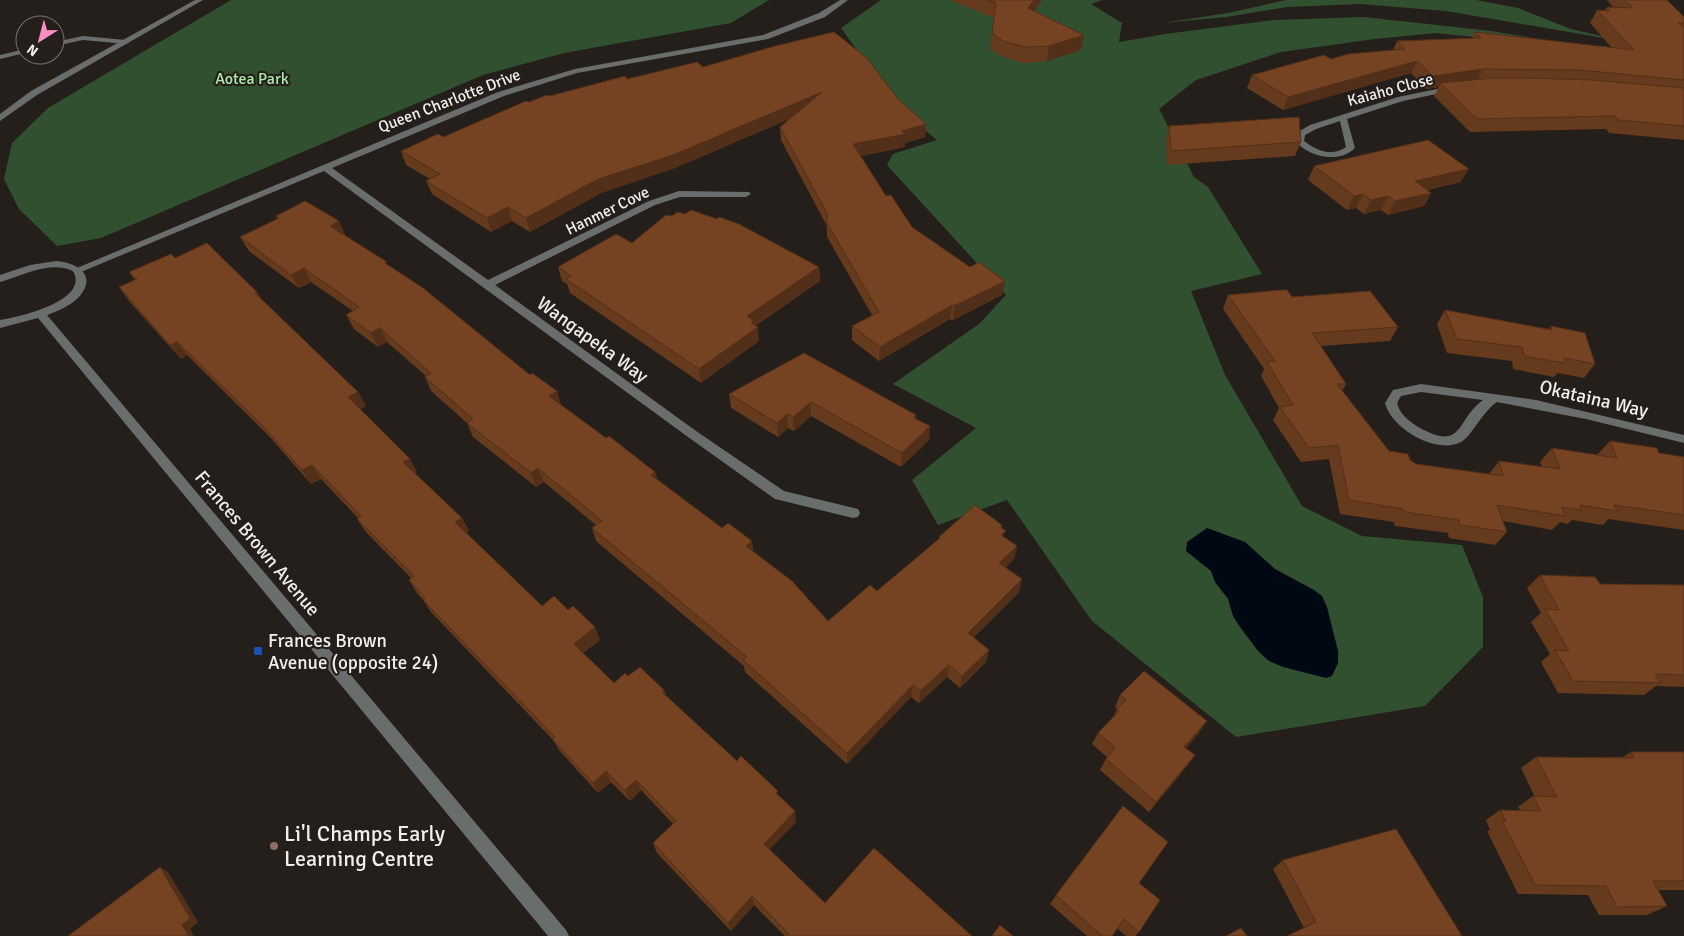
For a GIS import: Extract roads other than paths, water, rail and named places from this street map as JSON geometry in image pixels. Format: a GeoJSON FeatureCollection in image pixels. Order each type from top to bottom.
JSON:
{"type":"FeatureCollection","features":[{"type":"Feature","properties":{"kind":"street"},"geometry":{"type":"LineString","coordinates":[[0,118],[34,93],[200,0]]}},
{"type":"Feature","properties":{"kind":"street","name":"Queen Charlotte Drive"},"geometry":{"type":"LineString","coordinates":[[77,270],[470,106],[546,79],[619,62],[746,42],[806,22],[822,15],[845,0]]}},
{"type":"Feature","properties":{"kind":"street"},"geometry":{"type":"LineString","coordinates":[[65,42],[82,38],[126,42]]}},
{"type":"Feature","properties":{"kind":"street"},"geometry":{"type":"LineString","coordinates":[[0,57],[15,53]]}},
{"type":"Feature","properties":{"kind":"street","name":"Kaiaho Close"},"geometry":{"type":"LineString","coordinates":[[1343,118],[1350,148],[1344,154],[1320,153],[1307,148],[1300,142],[1301,134],[1313,127],[1409,96],[1461,88]]}},
{"type":"Feature","properties":{"kind":"street","name":"Wangapeka Way"},"geometry":{"type":"LineString","coordinates":[[326,167],[489,284],[692,434],[780,494],[853,513]]}},
{"type":"Feature","properties":{"kind":"street","name":"Hanmer Cove"},"geometry":{"type":"LineString","coordinates":[[489,284],[652,203],[679,194],[746,194]]}},
{"type":"Feature","properties":{"kind":"street"},"geometry":{"type":"LineString","coordinates":[[0,324],[26,320],[55,308],[76,291],[81,283],[81,276],[77,270],[68,266],[39,265],[2,274]]}},
{"type":"Feature","properties":{"kind":"street","name":"Frances Brown Avenue"},"geometry":{"type":"LineString","coordinates":[[41,315],[560,936]]}},
{"type":"Feature","properties":{"kind":"street","name":"Okataina Way"},"geometry":{"type":"LineString","coordinates":[[1495,397],[1486,402],[1465,433],[1459,439],[1452,441],[1432,438],[1409,426],[1398,418],[1392,410],[1391,403],[1397,393],[1412,388],[1495,397],[1597,417],[1684,439]]}},
{"type":"Feature","properties":{"kind":"place","name":"Frances Brown Avenue (opposite 24)"},"geometry":{"type":"Point","coordinates":[258,651]}},
{"type":"Feature","properties":{"kind":"place","name":"Li'l Champs Early Learning Centre"},"geometry":{"type":"Point","coordinates":[274,846]}},
{"type":"Feature","properties":{"kind":"park label","name":"Aotea Park"},"geometry":{"type":"Point","coordinates":[252,78]}}]}
